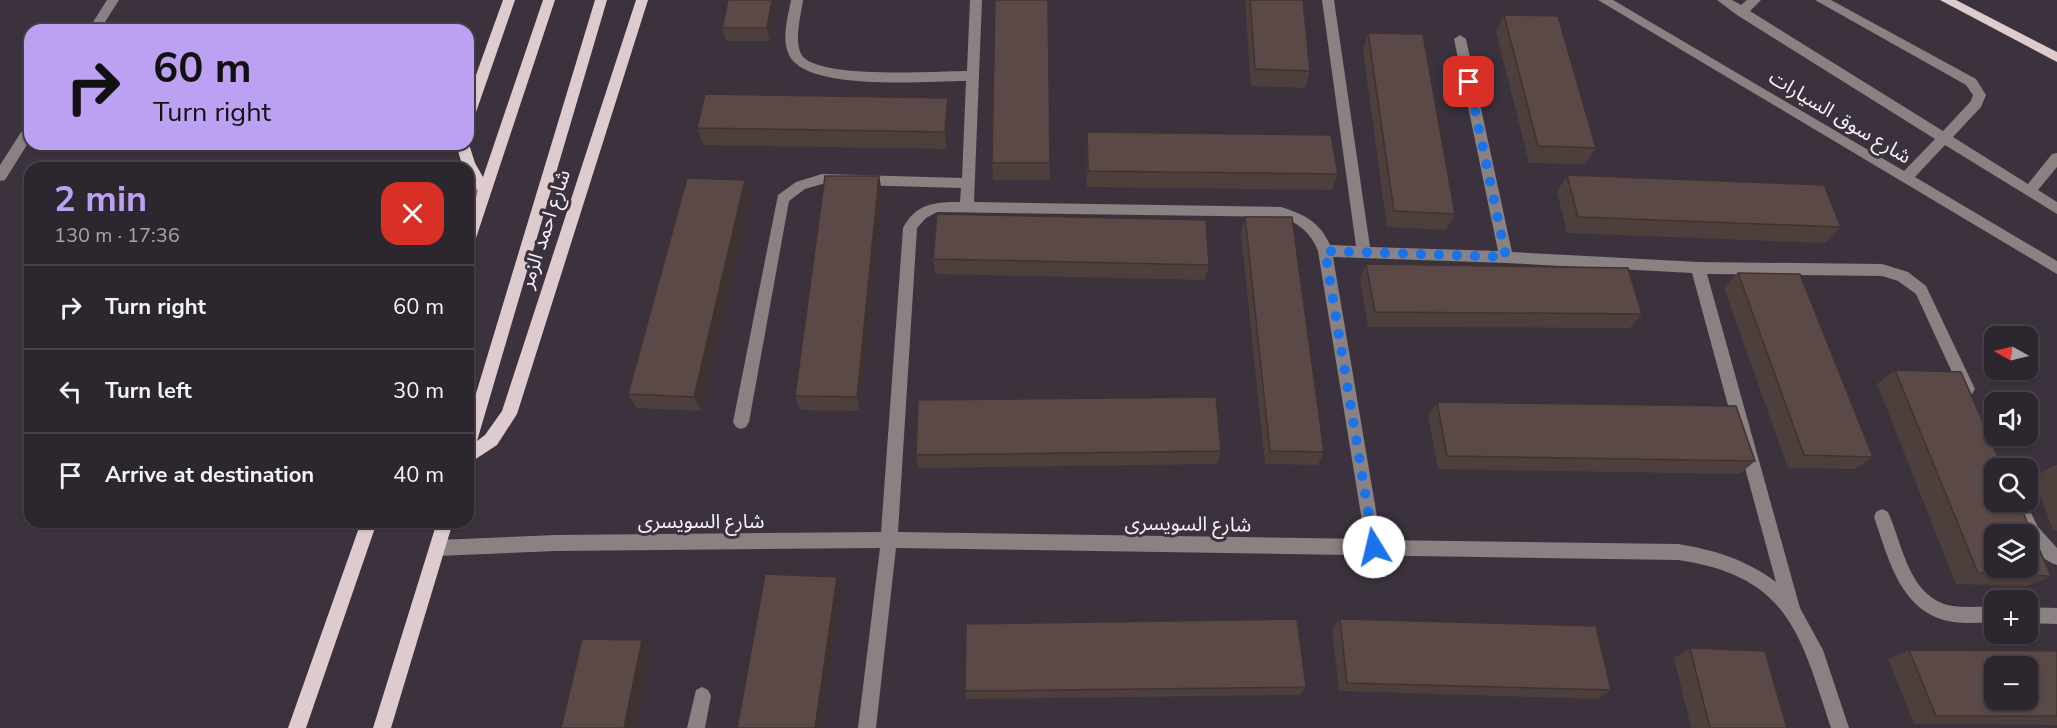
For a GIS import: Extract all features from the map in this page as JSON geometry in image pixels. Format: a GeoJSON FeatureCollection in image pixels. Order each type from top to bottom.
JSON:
{"type":"FeatureCollection","features":[{"type":"Feature","properties":{"kind":"main road"},"geometry":{"type":"LineString","coordinates":[[474,98],[509,0]]}},
{"type":"Feature","properties":{"kind":"main road"},"geometry":{"type":"LineString","coordinates":[[474,223],[549,0]]}},
{"type":"Feature","properties":{"kind":"main road"},"geometry":{"type":"LineString","coordinates":[[474,426],[601,0]]}},
{"type":"Feature","properties":{"kind":"main road","name":"شارع احمد الزمر"},"geometry":{"type":"LineString","coordinates":[[474,453],[491,440],[509,414],[642,0]]}},
{"type":"Feature","properties":{"kind":"main road"},"geometry":{"type":"LineString","coordinates":[[1946,0],[2057,57]]}},
{"type":"Feature","properties":{"kind":"main road"},"geometry":{"type":"LineString","coordinates":[[474,176],[485,190]]}},
{"type":"Feature","properties":{"kind":"main road"},"geometry":{"type":"LineString","coordinates":[[297,728],[367,528]]}},
{"type":"Feature","properties":{"kind":"main road"},"geometry":{"type":"LineString","coordinates":[[382,728],[443,528]]}},
{"type":"Feature","properties":{"kind":"street"},"geometry":{"type":"LineString","coordinates":[[98,24],[113,0]]}},
{"type":"Feature","properties":{"kind":"street"},"geometry":{"type":"LineString","coordinates":[[797,0],[790,44],[795,56],[806,66],[820,73],[839,76],[973,76]]}},
{"type":"Feature","properties":{"kind":"street"},"geometry":{"type":"LineString","coordinates":[[967,207],[976,0]]}},
{"type":"Feature","properties":{"kind":"street"},"geometry":{"type":"LineString","coordinates":[[1328,0],[1364,252]]}},
{"type":"Feature","properties":{"kind":"street","name":"شارع سوق السيارات"},"geometry":{"type":"LineString","coordinates":[[1604,0],[2057,268]]}},
{"type":"Feature","properties":{"kind":"street"},"geometry":{"type":"LineString","coordinates":[[1723,0],[2057,209]]}},
{"type":"Feature","properties":{"kind":"street"},"geometry":{"type":"LineString","coordinates":[[1741,12],[1755,0]]}},
{"type":"Feature","properties":{"kind":"street"},"geometry":{"type":"LineString","coordinates":[[1821,0],[1962,77],[1977,88],[1980,100],[1906,178]]}},
{"type":"Feature","properties":{"kind":"street"},"geometry":{"type":"LineString","coordinates":[[1460,39],[1506,257]]}},
{"type":"Feature","properties":{"kind":"street"},"geometry":{"type":"LineString","coordinates":[[0,176],[24,138]]}},
{"type":"Feature","properties":{"kind":"street"},"geometry":{"type":"LineString","coordinates":[[2029,192],[2057,158]]}},
{"type":"Feature","properties":{"kind":"street"},"geometry":{"type":"LineString","coordinates":[[741,422],[780,211],[783,199],[793,188],[822,179],[968,183]]}},
{"type":"Feature","properties":{"kind":"street"},"geometry":{"type":"LineString","coordinates":[[474,190],[485,190]]}},
{"type":"Feature","properties":{"kind":"street"},"geometry":{"type":"LineString","coordinates":[[867,728],[888,540],[910,228],[919,214],[927,209],[967,207],[1281,212],[1297,217],[1311,226],[1321,237],[1325,251],[1374,547]]}},
{"type":"Feature","properties":{"kind":"street"},"geometry":{"type":"LineString","coordinates":[[1325,251],[1506,257],[1698,268],[1882,270],[1903,276],[1921,290],[1973,404]]}},
{"type":"Feature","properties":{"kind":"street"},"geometry":{"type":"LineString","coordinates":[[1698,268],[1793,611]]}},
{"type":"Feature","properties":{"kind":"street"},"geometry":{"type":"LineString","coordinates":[[2022,512],[2033,537],[2057,557]]}},
{"type":"Feature","properties":{"kind":"street"},"geometry":{"type":"LineString","coordinates":[[1882,517],[1907,584],[1915,595],[1938,610],[1951,614],[1984,615]]}},
{"type":"Feature","properties":{"kind":"street","name":"شارع السويسرى"},"geometry":{"type":"LineString","coordinates":[[437,548],[555,543],[888,540],[1678,552],[1708,555],[1739,567],[1769,586],[1793,611],[1811,640],[1840,728]]}},
{"type":"Feature","properties":{"kind":"street"},"geometry":{"type":"LineString","coordinates":[[2038,615],[2057,616]]}},
{"type":"Feature","properties":{"kind":"street"},"geometry":{"type":"LineString","coordinates":[[696,728],[702,696]]}},
{"type":"Feature","properties":{"kind":"building"},"geometry":{"type":"Polygon","coordinates":[[[728,0],[772,0],[767,28],[722,28],[728,0]]]}},
{"type":"Feature","properties":{"kind":"building"},"geometry":{"type":"Polygon","coordinates":[[[995,0],[1048,0],[1050,163],[992,163],[995,0]]]}},
{"type":"Feature","properties":{"kind":"building"},"geometry":{"type":"Polygon","coordinates":[[[1250,0],[1303,0],[1310,71],[1255,69],[1250,0]]]}},
{"type":"Feature","properties":{"kind":"building"},"geometry":{"type":"Polygon","coordinates":[[[1504,15],[1558,16],[1596,148],[1538,146],[1504,15]]]}},
{"type":"Feature","properties":{"kind":"building"},"geometry":{"type":"Polygon","coordinates":[[[1368,33],[1423,34],[1455,214],[1394,211],[1368,33]]]}},
{"type":"Feature","properties":{"kind":"building"},"geometry":{"type":"Polygon","coordinates":[[[705,94],[948,98],[945,132],[697,128],[705,94]]]}},
{"type":"Feature","properties":{"kind":"building"},"geometry":{"type":"Polygon","coordinates":[[[1087,132],[1331,135],[1338,174],[1088,171],[1087,132]]]}},
{"type":"Feature","properties":{"kind":"building"},"geometry":{"type":"Polygon","coordinates":[[[1567,175],[1824,185],[1841,227],[1578,217],[1567,175]]]}},
{"type":"Feature","properties":{"kind":"building"},"geometry":{"type":"Polygon","coordinates":[[[825,176],[879,176],[857,397],[795,396],[825,176]]]}},
{"type":"Feature","properties":{"kind":"building"},"geometry":{"type":"Polygon","coordinates":[[[687,178],[745,180],[694,397],[628,394],[687,178]]]}},
{"type":"Feature","properties":{"kind":"building"},"geometry":{"type":"Polygon","coordinates":[[[937,214],[1206,220],[1209,265],[933,259],[937,214]]]}},
{"type":"Feature","properties":{"kind":"building"},"geometry":{"type":"Polygon","coordinates":[[[1245,217],[1292,217],[1324,452],[1270,451],[1245,217]]]}},
{"type":"Feature","properties":{"kind":"building"},"geometry":{"type":"Polygon","coordinates":[[[1366,264],[1628,268],[1642,314],[1375,312],[1366,264]]]}},
{"type":"Feature","properties":{"kind":"building"},"geometry":{"type":"Polygon","coordinates":[[[1738,273],[1800,274],[1873,457],[1804,455],[1738,273]]]}},
{"type":"Feature","properties":{"kind":"building"},"geometry":{"type":"Polygon","coordinates":[[[1895,370],[1961,372],[1984,425],[1984,446],[1993,446],[1999,458],[1984,458],[1984,512],[2023,512],[2028,524],[1984,524],[1984,573],[1978,573],[1895,370]]]}},
{"type":"Feature","properties":{"kind":"building"},"geometry":{"type":"Polygon","coordinates":[[[1216,397],[1221,451],[916,455],[918,400],[1216,397]]]}},
{"type":"Feature","properties":{"kind":"building"},"geometry":{"type":"Polygon","coordinates":[[[1437,402],[1736,406],[1755,461],[1447,456],[1437,402]]]}},
{"type":"Feature","properties":{"kind":"building"},"geometry":{"type":"Polygon","coordinates":[[[2038,546],[2051,576],[2038,575],[2038,546]]]}},
{"type":"Feature","properties":{"kind":"building"},"geometry":{"type":"Polygon","coordinates":[[[765,574],[837,577],[815,728],[737,728],[765,574]]]}},
{"type":"Feature","properties":{"kind":"building"},"geometry":{"type":"Polygon","coordinates":[[[1297,619],[1306,687],[965,691],[966,624],[1297,619]]]}},
{"type":"Feature","properties":{"kind":"building"},"geometry":{"type":"Polygon","coordinates":[[[1340,619],[1596,626],[1611,690],[1347,683],[1340,619]]]}},
{"type":"Feature","properties":{"kind":"building"},"geometry":{"type":"Polygon","coordinates":[[[582,639],[642,640],[624,728],[561,728],[582,639]]]}},
{"type":"Feature","properties":{"kind":"building"},"geometry":{"type":"Polygon","coordinates":[[[1690,648],[1765,651],[1787,728],[1710,728],[1690,648]]]}},
{"type":"Feature","properties":{"kind":"building"},"geometry":{"type":"Polygon","coordinates":[[[1909,650],[2057,651],[2057,716],[1936,716],[1909,650]]]}},
{"type":"Feature","properties":{"kind":"route"},"geometry":{"type":"LineString","coordinates":[[1374,547],[1325,251],[1506,257],[1469,82]]}}]}
